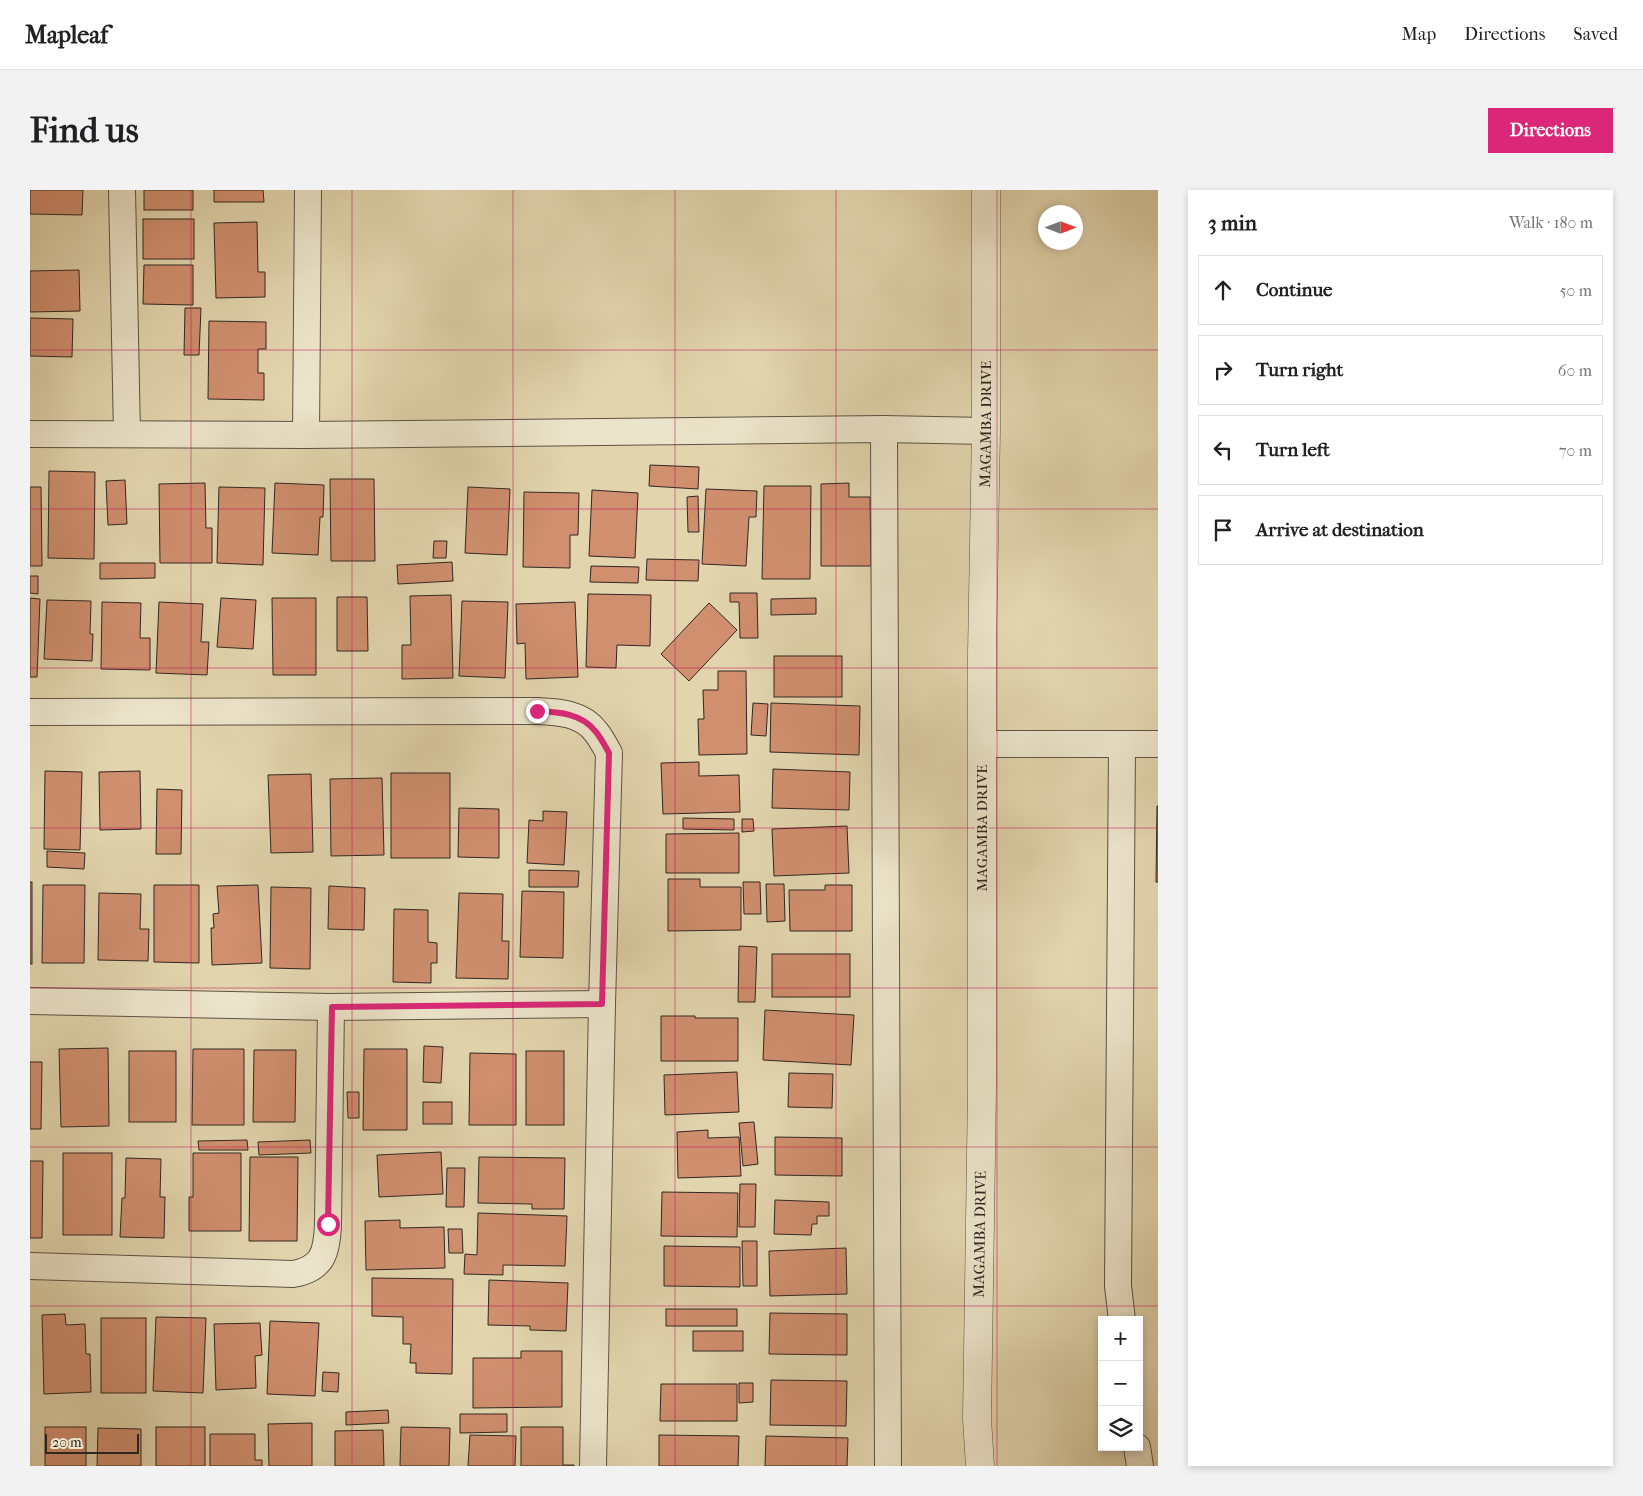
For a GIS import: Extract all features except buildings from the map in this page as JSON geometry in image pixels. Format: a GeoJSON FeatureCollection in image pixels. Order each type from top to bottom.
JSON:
{"type":"FeatureCollection","features":[{"type":"Feature","properties":{"kind":"street"},"geometry":{"type":"LineString","coordinates":[[122,190],[127,434]]}},
{"type":"Feature","properties":{"kind":"street"},"geometry":{"type":"LineString","coordinates":[[306,435],[308,190]]}},
{"type":"Feature","properties":{"kind":"street","name":"MAGAMBA DRIVE"},"geometry":{"type":"LineString","coordinates":[[980,1466],[977,1419],[982,1090],[982,653],[986,431],[986,190]]}},
{"type":"Feature","properties":{"kind":"street"},"geometry":{"type":"LineString","coordinates":[[30,434],[306,435],[884,429],[986,431]]}},
{"type":"Feature","properties":{"kind":"street"},"geometry":{"type":"LineString","coordinates":[[884,429],[888,1466]]}},
{"type":"Feature","properties":{"kind":"street"},"geometry":{"type":"LineString","coordinates":[[30,712],[537,711],[565,713],[580,719],[595,730],[609,753],[593,1466]]}},
{"type":"Feature","properties":{"kind":"street"},"geometry":{"type":"LineString","coordinates":[[982,744],[1158,744]]}},
{"type":"Feature","properties":{"kind":"street"},"geometry":{"type":"LineString","coordinates":[[1122,744],[1118,1286],[1122,1316]]}},
{"type":"Feature","properties":{"kind":"street"},"geometry":{"type":"LineString","coordinates":[[30,1001],[332,1007],[602,1004]]}},
{"type":"Feature","properties":{"kind":"street"},"geometry":{"type":"LineString","coordinates":[[30,1266],[293,1274],[307,1271],[319,1262],[327,1245],[332,1007]]}},
{"type":"Feature","properties":{"kind":"street"},"geometry":{"type":"LineString","coordinates":[[1138,1451],[1140,1466]]}},
{"type":"Feature","properties":{"kind":"route"},"geometry":{"type":"LineString","coordinates":[[328,1224],[332,1007],[602,1004],[609,753],[595,730],[580,719],[565,713],[537,711]]}}]}
